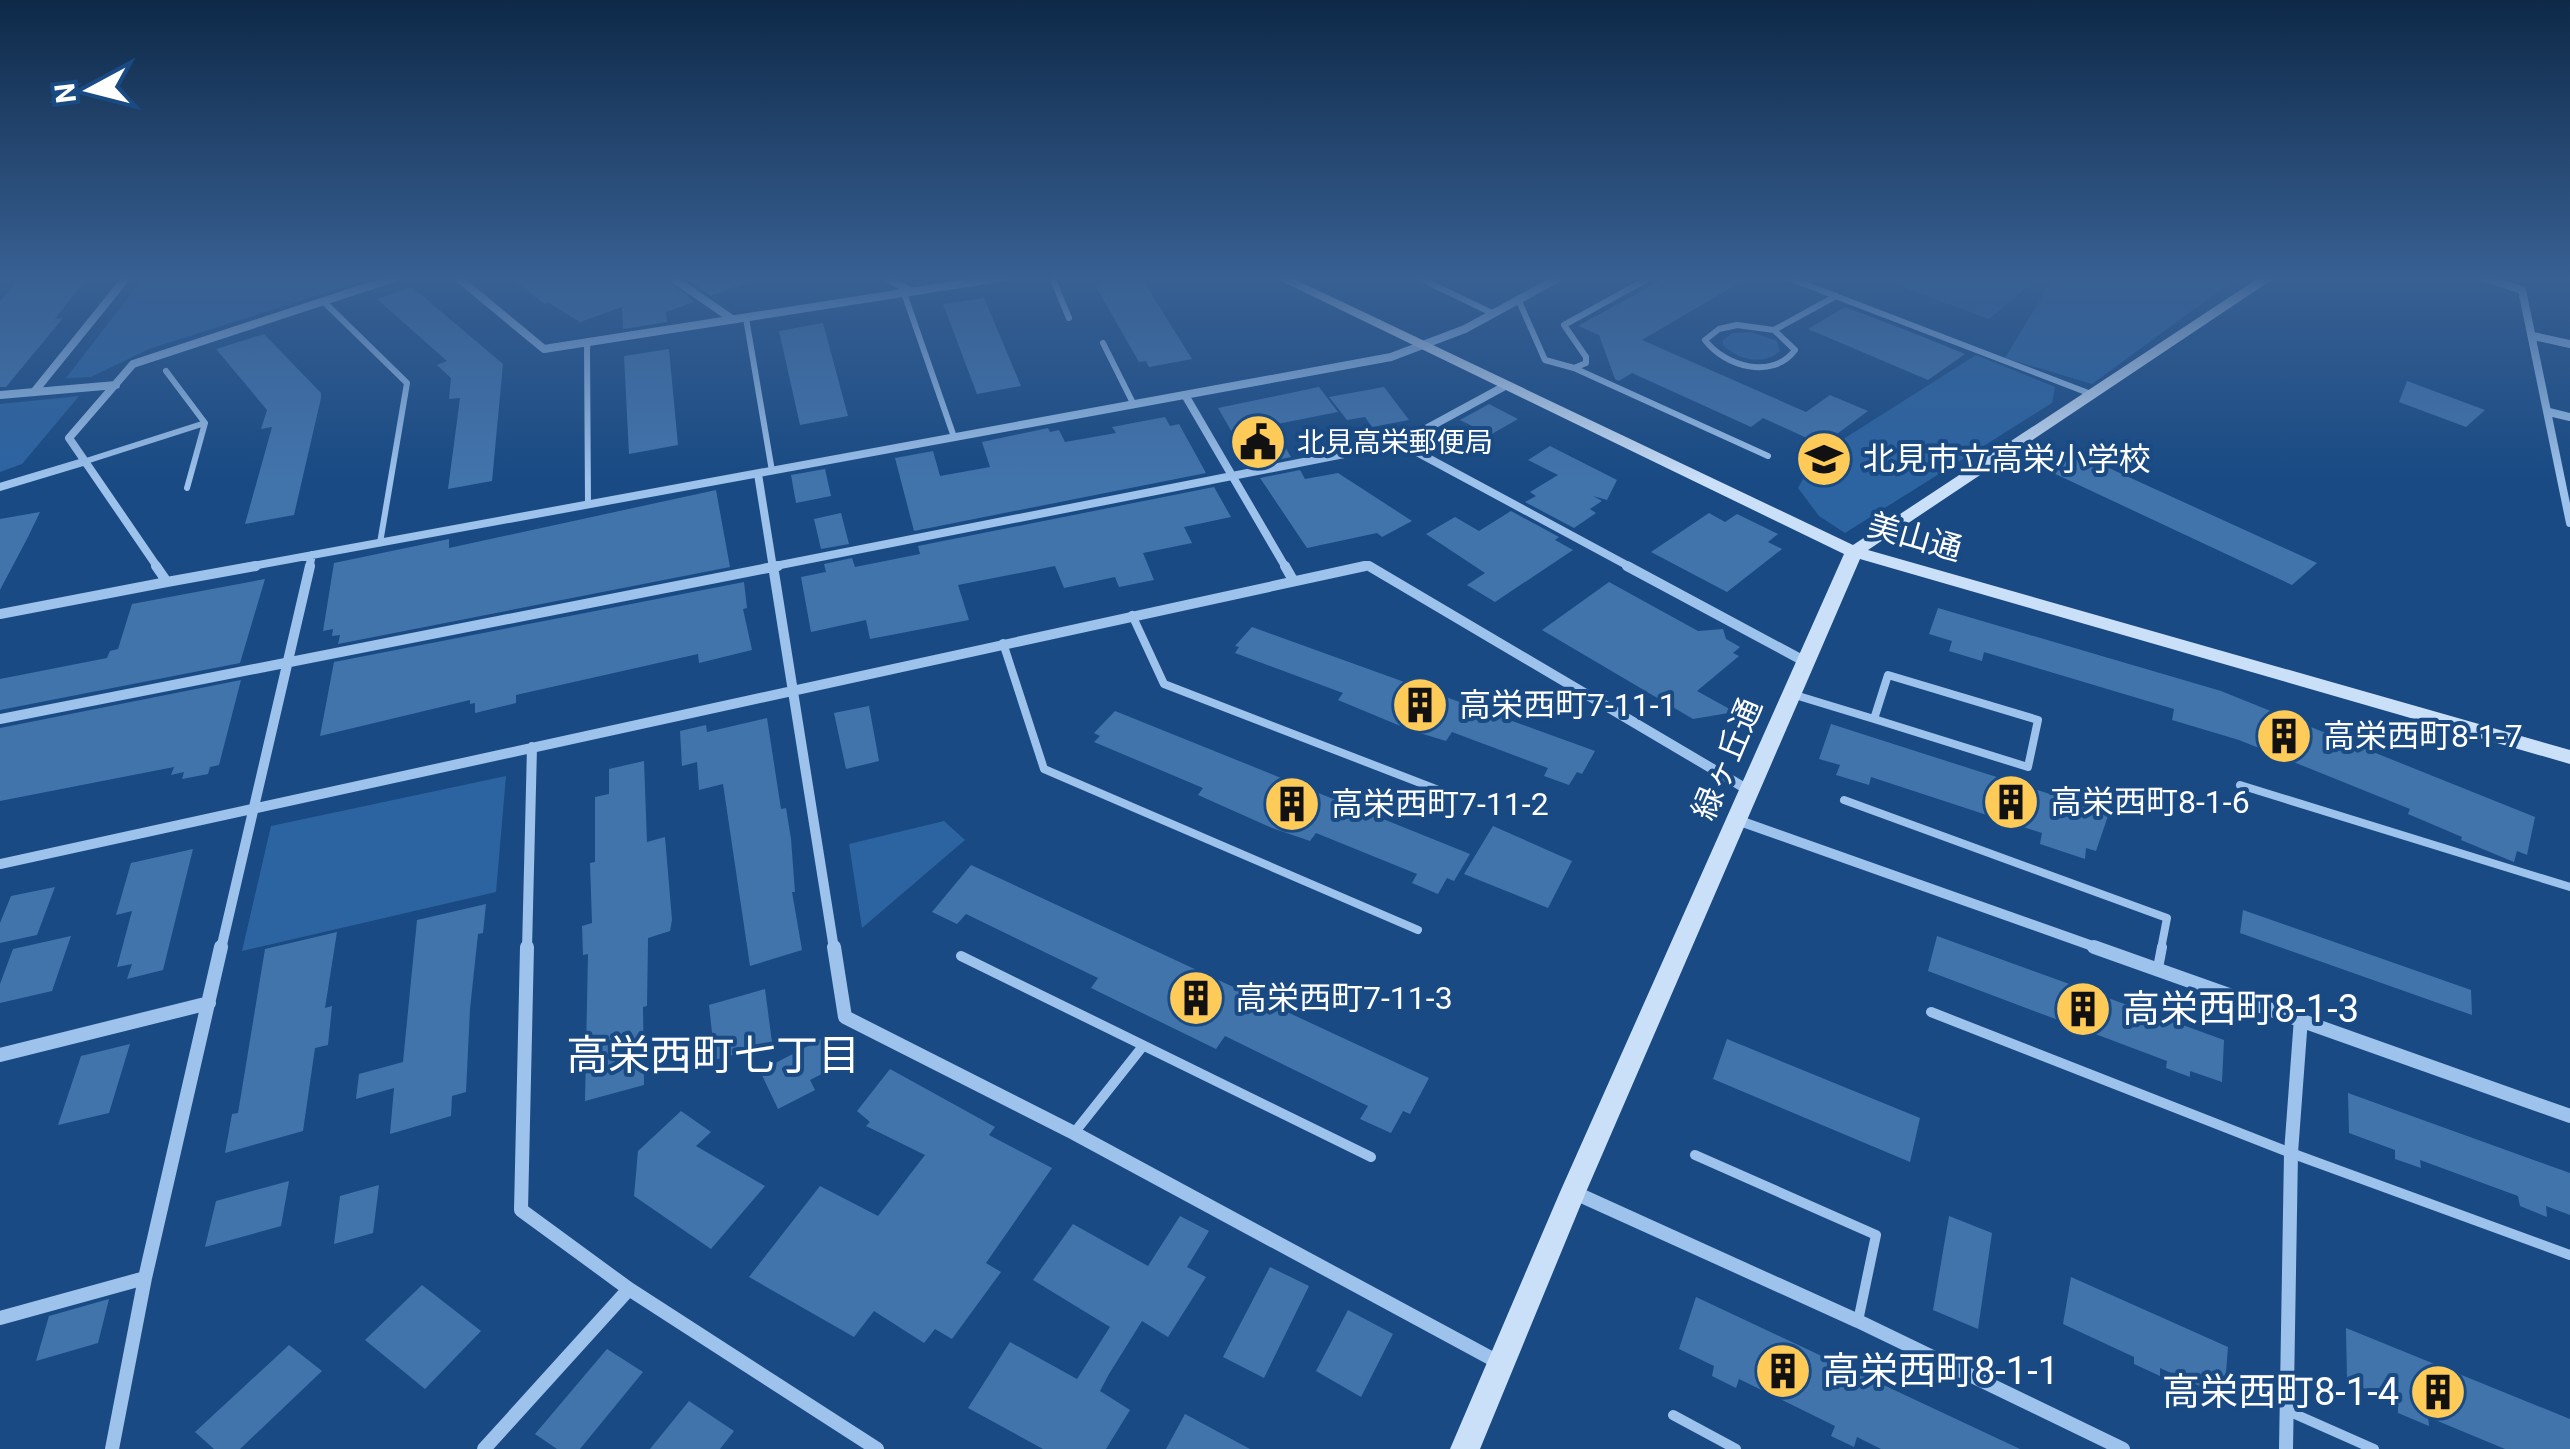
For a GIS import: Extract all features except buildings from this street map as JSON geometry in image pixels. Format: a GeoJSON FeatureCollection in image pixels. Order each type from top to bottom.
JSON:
{"type":"FeatureCollection","features":[{"type":"Feature","properties":{"kind":"street"},"geometry":{"type":"LineString","coordinates":[[34,392],[72,345]]}},
{"type":"Feature","properties":{"kind":"street"},"geometry":{"type":"LineString","coordinates":[[166,582],[69,438],[133,364],[190,345]]}},
{"type":"Feature","properties":{"kind":"street"},"geometry":{"type":"LineString","coordinates":[[539,345],[544,349],[575,345]]}},
{"type":"Feature","properties":{"kind":"street","name":"美山通"},"geometry":{"type":"LineString","coordinates":[[1418,345],[1854,552],[2570,757]]}},
{"type":"Feature","properties":{"kind":"street"},"geometry":{"type":"LineString","coordinates":[[0,614],[1392,357],[1424,345]]}},
{"type":"Feature","properties":{"kind":"street"},"geometry":{"type":"LineString","coordinates":[[1854,552],[2165,345]]}},
{"type":"Feature","properties":{"kind":"street"},"geometry":{"type":"LineString","coordinates":[[2535,345],[2570,523]]}},
{"type":"Feature","properties":{"kind":"street"},"geometry":{"type":"LineString","coordinates":[[0,395],[116,385]]}},
{"type":"Feature","properties":{"kind":"street"},"geometry":{"type":"LineString","coordinates":[[0,720],[1400,443],[1505,386]]}},
{"type":"Feature","properties":{"kind":"street"},"geometry":{"type":"LineString","coordinates":[[1186,395],[1292,580]]}},
{"type":"Feature","properties":{"kind":"street"},"geometry":{"type":"LineString","coordinates":[[2549,412],[2570,417]]}},
{"type":"Feature","properties":{"kind":"street"},"geometry":{"type":"LineString","coordinates":[[1400,443],[1804,661]]}},
{"type":"Feature","properties":{"kind":"street"},"geometry":{"type":"LineString","coordinates":[[0,487],[83,462]]}},
{"type":"Feature","properties":{"kind":"street"},"geometry":{"type":"LineString","coordinates":[[765,472],[774,566],[845,1018],[1074,1133],[1503,1364]]}},
{"type":"Feature","properties":{"kind":"street","name":"緑ヶ丘通"},"geometry":{"type":"LineString","coordinates":[[1465,1449],[1572,1192],[1854,552]]}},
{"type":"Feature","properties":{"kind":"street"},"geometry":{"type":"LineString","coordinates":[[112,1449],[145,1278],[312,555]]}},
{"type":"Feature","properties":{"kind":"street"},"geometry":{"type":"LineString","coordinates":[[0,864],[1368,565],[1751,792]]}},
{"type":"Feature","properties":{"kind":"street"},"geometry":{"type":"LineString","coordinates":[[532,747],[520,1210],[629,1289],[876,1449]]}},
{"type":"Feature","properties":{"kind":"street"},"geometry":{"type":"LineString","coordinates":[[1736,820],[2570,1116]]}},
{"type":"Feature","properties":{"kind":"street"},"geometry":{"type":"LineString","coordinates":[[0,1056],[209,1003]]}},
{"type":"Feature","properties":{"kind":"street"},"geometry":{"type":"LineString","coordinates":[[2286,1449],[2291,1153],[2301,1018]]}},
{"type":"Feature","properties":{"kind":"street"},"geometry":{"type":"LineString","coordinates":[[1572,1192],[1858,1321],[2123,1449]]}},
{"type":"Feature","properties":{"kind":"street"},"geometry":{"type":"LineString","coordinates":[[0,1318],[145,1278]]}},
{"type":"Feature","properties":{"kind":"street"},"geometry":{"type":"LineString","coordinates":[[484,1449],[629,1289]]}},
{"type":"Feature","properties":{"kind":"lane"},"geometry":{"type":"LineString","coordinates":[[368,345],[408,383],[380,543]]}},
{"type":"Feature","properties":{"kind":"lane"},"geometry":{"type":"LineString","coordinates":[[587,345],[588,504]]}},
{"type":"Feature","properties":{"kind":"lane"},"geometry":{"type":"LineString","coordinates":[[749,345],[765,472]]}},
{"type":"Feature","properties":{"kind":"lane"},"geometry":{"type":"LineString","coordinates":[[925,345],[954,437]]}},
{"type":"Feature","properties":{"kind":"lane"},"geometry":{"type":"LineString","coordinates":[[1103,345],[1134,404]]}},
{"type":"Feature","properties":{"kind":"lane"},"geometry":{"type":"LineString","coordinates":[[1537,345],[1545,360],[1574,368],[1768,456]]}},
{"type":"Feature","properties":{"kind":"lane"},"geometry":{"type":"LineString","coordinates":[[1574,368],[1586,363],[1577,345]]}},
{"type":"Feature","properties":{"kind":"lane"},"geometry":{"type":"LineString","coordinates":[[1707,345],[1736,364],[1773,366],[1786,362],[1795,350],[1789,345]]}},
{"type":"Feature","properties":{"kind":"lane"},"geometry":{"type":"LineString","coordinates":[[1962,345],[2090,394]]}},
{"type":"Feature","properties":{"kind":"lane"},"geometry":{"type":"LineString","coordinates":[[166,371],[206,423]]}},
{"type":"Feature","properties":{"kind":"lane"},"geometry":{"type":"LineString","coordinates":[[83,462],[206,423]]}},
{"type":"Feature","properties":{"kind":"lane"},"geometry":{"type":"LineString","coordinates":[[187,488],[206,423]]}},
{"type":"Feature","properties":{"kind":"lane"},"geometry":{"type":"LineString","coordinates":[[1132,616],[1164,684],[1440,790]]}},
{"type":"Feature","properties":{"kind":"lane"},"geometry":{"type":"LineString","coordinates":[[1002,643],[1044,769],[1418,930]]}},
{"type":"Feature","properties":{"kind":"lane"},"geometry":{"type":"LineString","coordinates":[[1791,694],[1874,720],[2028,767],[2038,720],[1888,676],[1874,720]]}},
{"type":"Feature","properties":{"kind":"lane"},"geometry":{"type":"LineString","coordinates":[[2240,785],[2570,887]]}},
{"type":"Feature","properties":{"kind":"lane"},"geometry":{"type":"LineString","coordinates":[[1844,800],[2166,918],[2158,968]]}},
{"type":"Feature","properties":{"kind":"lane"},"geometry":{"type":"LineString","coordinates":[[962,956],[1370,1156]]}},
{"type":"Feature","properties":{"kind":"lane"},"geometry":{"type":"LineString","coordinates":[[1931,1012],[2291,1153],[2570,1255]]}},
{"type":"Feature","properties":{"kind":"lane"},"geometry":{"type":"LineString","coordinates":[[1074,1133],[1143,1046]]}},
{"type":"Feature","properties":{"kind":"lane"},"geometry":{"type":"LineString","coordinates":[[1695,1156],[1876,1235],[1858,1321]]}},
{"type":"Feature","properties":{"kind":"lane"},"geometry":{"type":"LineString","coordinates":[[2288,1410],[2374,1449]]}},
{"type":"Feature","properties":{"kind":"lane"},"geometry":{"type":"LineString","coordinates":[[1673,1416],[1736,1449]]}},
{"type":"Feature","properties":{"kind":"shaded area"},"geometry":{"type":"Polygon","coordinates":[[[92,345],[163,345],[91,377],[66,378],[92,345]]]}},
{"type":"Feature","properties":{"kind":"shaded area"},"geometry":{"type":"Polygon","coordinates":[[[1723,345],[1778,345],[1780,351],[1759,360],[1736,354],[1723,345]]]}},
{"type":"Feature","properties":{"kind":"shaded area"},"geometry":{"type":"Polygon","coordinates":[[[2013,345],[2146,345],[2092,384],[2005,358],[2013,345]]]}},
{"type":"Feature","properties":{"kind":"shaded area"},"geometry":{"type":"Polygon","coordinates":[[[1976,355],[2055,387],[2052,403],[1845,533],[1819,516],[1798,488],[1815,457],[1976,355]]]}},
{"type":"Feature","properties":{"kind":"shaded area"},"geometry":{"type":"Polygon","coordinates":[[[79,396],[22,464],[0,472],[0,404],[79,396]]]}},
{"type":"Feature","properties":{"kind":"shaded area"},"geometry":{"type":"Polygon","coordinates":[[[506,776],[496,892],[242,951],[271,826],[506,776]]]}},
{"type":"Feature","properties":{"kind":"shaded area"},"geometry":{"type":"Polygon","coordinates":[[[944,821],[965,840],[862,928],[849,844],[944,821]]]}},
{"type":"Feature","properties":{"kind":"place","name":"北見高栄郵便局"},"geometry":{"type":"Point","coordinates":[1258,442]}},
{"type":"Feature","properties":{"kind":"place","name":"北見市立高栄小学校"},"geometry":{"type":"Point","coordinates":[1824,459]}},
{"type":"Feature","properties":{"kind":"place","name":"高栄西町7-11-1"},"geometry":{"type":"Point","coordinates":[1420,705]}},
{"type":"Feature","properties":{"kind":"place","name":"高栄西町8-1-7"},"geometry":{"type":"Point","coordinates":[2284,736]}},
{"type":"Feature","properties":{"kind":"place","name":"高栄西町8-1-6"},"geometry":{"type":"Point","coordinates":[2011,802]}},
{"type":"Feature","properties":{"kind":"place","name":"高栄西町7-11-2"},"geometry":{"type":"Point","coordinates":[1292,804]}},
{"type":"Feature","properties":{"kind":"place","name":"高栄西町7-11-3"},"geometry":{"type":"Point","coordinates":[1196,998]}},
{"type":"Feature","properties":{"kind":"place","name":"高栄西町8-1-3"},"geometry":{"type":"Point","coordinates":[2083,1009]}},
{"type":"Feature","properties":{"kind":"place","name":"高栄西町8-1-1"},"geometry":{"type":"Point","coordinates":[1783,1371]}},
{"type":"Feature","properties":{"kind":"place","name":"高栄西町8-1-4"},"geometry":{"type":"Point","coordinates":[2438,1392]}},
{"type":"Feature","properties":{"kind":"district","name":"高栄西町七丁目"},"geometry":{"type":"Point","coordinates":[713,1055]}}]}
